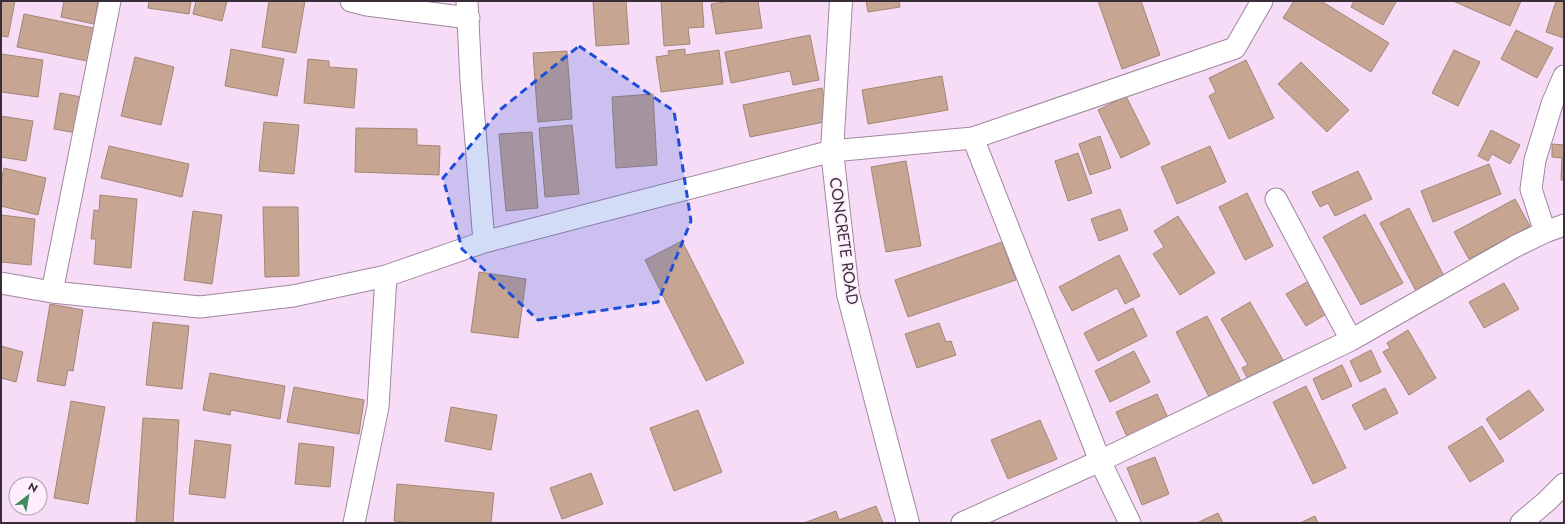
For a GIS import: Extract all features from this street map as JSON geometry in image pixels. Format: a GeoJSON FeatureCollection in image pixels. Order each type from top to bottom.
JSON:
{"type":"FeatureCollection","features":[{"type":"Feature","properties":{"kind":"street"},"geometry":{"type":"LineString","coordinates":[[52,292],[110,1]]}},
{"type":"Feature","properties":{"kind":"street"},"geometry":{"type":"LineString","coordinates":[[351,1],[367,5],[468,9],[471,81],[484,242]]}},
{"type":"Feature","properties":{"kind":"street","name":"CONCRETE ROAD"},"geometry":{"type":"LineString","coordinates":[[841,1],[832,151],[848,294],[908,523]]}},
{"type":"Feature","properties":{"kind":"street"},"geometry":{"type":"LineString","coordinates":[[1,283],[52,292],[200,307],[293,296],[386,276],[484,242],[832,151],[973,138],[1236,48],[1262,1]]}},
{"type":"Feature","properties":{"kind":"street"},"geometry":{"type":"LineString","coordinates":[[1545,232],[1530,189],[1535,160],[1552,104],[1564,76]]}},
{"type":"Feature","properties":{"kind":"street"},"geometry":{"type":"LineString","coordinates":[[973,138],[1100,461],[1130,523]]}},
{"type":"Feature","properties":{"kind":"street"},"geometry":{"type":"LineString","coordinates":[[1276,199],[1351,340]]}},
{"type":"Feature","properties":{"kind":"street"},"geometry":{"type":"LineString","coordinates":[[962,523],[1100,461],[1351,340],[1516,246],[1545,232],[1564,225]]}},
{"type":"Feature","properties":{"kind":"street"},"geometry":{"type":"LineString","coordinates":[[354,523],[378,407],[386,276]]}},
{"type":"Feature","properties":{"kind":"street"},"geometry":{"type":"LineString","coordinates":[[1521,523],[1564,484]]}},
{"type":"Feature","properties":{"kind":"highlighted area"},"geometry":{"type":"Polygon","coordinates":[[[579,46],[674,111],[691,221],[658,302],[538,320],[462,249],[443,178],[501,109],[579,46]]]}},
{"type":"Feature","properties":{"kind":"building"},"geometry":{"type":"Polygon","coordinates":[[[1,1],[15,1],[8,37],[1,36],[1,1]]]}},
{"type":"Feature","properties":{"kind":"building"},"geometry":{"type":"Polygon","coordinates":[[[64,1],[98,1],[94,24],[61,17],[64,1]]]}},
{"type":"Feature","properties":{"kind":"building"},"geometry":{"type":"Polygon","coordinates":[[[149,1],[191,1],[189,14],[148,8],[149,1]]]}},
{"type":"Feature","properties":{"kind":"building"},"geometry":{"type":"Polygon","coordinates":[[[196,1],[227,1],[222,21],[193,14],[196,1]]]}},
{"type":"Feature","properties":{"kind":"building"},"geometry":{"type":"Polygon","coordinates":[[[269,1],[305,1],[296,53],[262,47],[269,1]]]}},
{"type":"Feature","properties":{"kind":"building"},"geometry":{"type":"Polygon","coordinates":[[[593,1],[626,1],[629,44],[596,46],[593,1]]]}},
{"type":"Feature","properties":{"kind":"building"},"geometry":{"type":"Polygon","coordinates":[[[661,1],[702,1],[704,27],[688,28],[690,44],[664,46],[661,1]]]}},
{"type":"Feature","properties":{"kind":"building"},"geometry":{"type":"Polygon","coordinates":[[[731,1],[758,1],[762,28],[716,34],[711,4],[731,1]]]}},
{"type":"Feature","properties":{"kind":"building"},"geometry":{"type":"Polygon","coordinates":[[[866,1],[899,1],[900,7],[868,12],[866,1]]]}},
{"type":"Feature","properties":{"kind":"building"},"geometry":{"type":"Polygon","coordinates":[[[1098,1],[1141,1],[1160,55],[1122,69],[1098,1]]]}},
{"type":"Feature","properties":{"kind":"building"},"geometry":{"type":"Polygon","coordinates":[[[1294,1],[1321,1],[1389,43],[1371,72],[1283,18],[1294,1]]]}},
{"type":"Feature","properties":{"kind":"building"},"geometry":{"type":"Polygon","coordinates":[[[1354,1],[1396,2],[1383,25],[1351,7],[1354,1]]]}},
{"type":"Feature","properties":{"kind":"building"},"geometry":{"type":"Polygon","coordinates":[[[1453,1],[1521,1],[1510,26],[1453,1]]]}},
{"type":"Feature","properties":{"kind":"building"},"geometry":{"type":"Polygon","coordinates":[[[1556,1],[1564,1],[1564,38],[1546,32],[1556,1]]]}},
{"type":"Feature","properties":{"kind":"building"},"geometry":{"type":"Polygon","coordinates":[[[24,14],[98,29],[92,62],[17,47],[24,14]]]}},
{"type":"Feature","properties":{"kind":"building"},"geometry":{"type":"Polygon","coordinates":[[[1516,30],[1553,48],[1537,78],[1501,59],[1516,30]]]}},
{"type":"Feature","properties":{"kind":"building"},"geometry":{"type":"Polygon","coordinates":[[[810,35],[819,80],[793,85],[790,71],[731,83],[725,52],[810,35]]]}},
{"type":"Feature","properties":{"kind":"building"},"geometry":{"type":"Polygon","coordinates":[[[231,49],[284,59],[277,96],[225,86],[231,49]]]}},
{"type":"Feature","properties":{"kind":"building"},"geometry":{"type":"Polygon","coordinates":[[[685,49],[685,55],[719,50],[723,84],[661,92],[656,57],[669,55],[668,51],[685,49]]]}},
{"type":"Feature","properties":{"kind":"building"},"geometry":{"type":"Polygon","coordinates":[[[1454,50],[1480,62],[1458,106],[1432,93],[1454,50]]]}},
{"type":"Feature","properties":{"kind":"building"},"geometry":{"type":"Polygon","coordinates":[[[567,51],[572,119],[538,122],[533,53],[567,51]]]}},
{"type":"Feature","properties":{"kind":"building"},"geometry":{"type":"Polygon","coordinates":[[[1,54],[43,60],[38,97],[1,92],[1,54]]]}},
{"type":"Feature","properties":{"kind":"building"},"geometry":{"type":"Polygon","coordinates":[[[135,57],[174,67],[161,125],[121,116],[135,57]]]}},
{"type":"Feature","properties":{"kind":"building"},"geometry":{"type":"Polygon","coordinates":[[[308,59],[329,61],[329,67],[357,69],[354,108],[304,103],[308,59]]]}},
{"type":"Feature","properties":{"kind":"building"},"geometry":{"type":"Polygon","coordinates":[[[1246,60],[1274,118],[1229,139],[1209,96],[1216,92],[1209,78],[1246,60]]]}},
{"type":"Feature","properties":{"kind":"building"},"geometry":{"type":"Polygon","coordinates":[[[1301,62],[1349,110],[1327,132],[1278,84],[1301,62]]]}},
{"type":"Feature","properties":{"kind":"building"},"geometry":{"type":"Polygon","coordinates":[[[942,76],[948,110],[868,124],[862,90],[942,76]]]}},
{"type":"Feature","properties":{"kind":"building"},"geometry":{"type":"Polygon","coordinates":[[[822,88],[829,121],[750,137],[743,105],[822,88]]]}},
{"type":"Feature","properties":{"kind":"building"},"geometry":{"type":"Polygon","coordinates":[[[60,93],[87,98],[82,134],[54,129],[60,93]]]}},
{"type":"Feature","properties":{"kind":"building"},"geometry":{"type":"Polygon","coordinates":[[[653,94],[657,165],[616,168],[612,97],[653,94]]]}},
{"type":"Feature","properties":{"kind":"building"},"geometry":{"type":"Polygon","coordinates":[[[1126,96],[1150,144],[1121,158],[1098,110],[1126,96]]]}},
{"type":"Feature","properties":{"kind":"building"},"geometry":{"type":"Polygon","coordinates":[[[1,116],[33,121],[26,161],[1,157],[1,116]]]}},
{"type":"Feature","properties":{"kind":"building"},"geometry":{"type":"Polygon","coordinates":[[[264,122],[299,125],[294,174],[259,171],[264,122]]]}},
{"type":"Feature","properties":{"kind":"building"},"geometry":{"type":"Polygon","coordinates":[[[572,125],[579,194],[545,197],[539,128],[572,125]]]}},
{"type":"Feature","properties":{"kind":"building"},"geometry":{"type":"Polygon","coordinates":[[[356,128],[417,129],[417,145],[440,146],[439,175],[355,172],[356,128]]]}},
{"type":"Feature","properties":{"kind":"building"},"geometry":{"type":"Polygon","coordinates":[[[1491,130],[1520,145],[1510,164],[1492,154],[1488,161],[1478,156],[1491,130]]]}},
{"type":"Feature","properties":{"kind":"building"},"geometry":{"type":"Polygon","coordinates":[[[532,132],[538,208],[506,211],[499,134],[532,132]]]}},
{"type":"Feature","properties":{"kind":"building"},"geometry":{"type":"Polygon","coordinates":[[[1100,136],[1111,168],[1090,175],[1079,144],[1100,136]]]}},
{"type":"Feature","properties":{"kind":"building"},"geometry":{"type":"Polygon","coordinates":[[[1552,144],[1564,145],[1564,180],[1561,180],[1562,158],[1552,157],[1552,144]]]}},
{"type":"Feature","properties":{"kind":"building"},"geometry":{"type":"Polygon","coordinates":[[[109,146],[189,164],[182,197],[101,178],[109,146]]]}},
{"type":"Feature","properties":{"kind":"building"},"geometry":{"type":"Polygon","coordinates":[[[1210,146],[1226,182],[1177,204],[1161,167],[1210,146]]]}},
{"type":"Feature","properties":{"kind":"building"},"geometry":{"type":"Polygon","coordinates":[[[1078,153],[1092,193],[1068,201],[1055,161],[1078,153]]]}},
{"type":"Feature","properties":{"kind":"building"},"geometry":{"type":"Polygon","coordinates":[[[906,161],[921,246],[886,252],[871,167],[906,161]]]}},
{"type":"Feature","properties":{"kind":"building"},"geometry":{"type":"Polygon","coordinates":[[[1489,164],[1501,194],[1433,222],[1421,191],[1489,164]]]}},
{"type":"Feature","properties":{"kind":"building"},"geometry":{"type":"Polygon","coordinates":[[[4,168],[46,178],[38,215],[1,206],[1,182],[4,168]]]}},
{"type":"Feature","properties":{"kind":"building"},"geometry":{"type":"Polygon","coordinates":[[[1358,171],[1372,199],[1335,216],[1328,203],[1320,207],[1312,192],[1358,171]]]}},
{"type":"Feature","properties":{"kind":"building"},"geometry":{"type":"Polygon","coordinates":[[[1247,193],[1273,246],[1245,260],[1219,207],[1247,193]]]}},
{"type":"Feature","properties":{"kind":"building"},"geometry":{"type":"Polygon","coordinates":[[[100,195],[137,199],[131,268],[94,264],[96,239],[91,239],[94,210],[99,211],[100,195]]]}},
{"type":"Feature","properties":{"kind":"building"},"geometry":{"type":"Polygon","coordinates":[[[1515,199],[1530,226],[1469,259],[1454,232],[1515,199]]]}},
{"type":"Feature","properties":{"kind":"building"},"geometry":{"type":"Polygon","coordinates":[[[263,207],[298,207],[299,276],[265,277],[263,207]]]}},
{"type":"Feature","properties":{"kind":"building"},"geometry":{"type":"Polygon","coordinates":[[[1409,208],[1444,276],[1416,291],[1380,223],[1409,208]]]}},
{"type":"Feature","properties":{"kind":"building"},"geometry":{"type":"Polygon","coordinates":[[[1120,209],[1128,230],[1099,241],[1091,219],[1120,209]]]}},
{"type":"Feature","properties":{"kind":"building"},"geometry":{"type":"Polygon","coordinates":[[[193,211],[222,215],[212,284],[184,280],[193,211]]]}},
{"type":"Feature","properties":{"kind":"building"},"geometry":{"type":"Polygon","coordinates":[[[1365,214],[1403,283],[1361,305],[1323,237],[1365,214]]]}},
{"type":"Feature","properties":{"kind":"building"},"geometry":{"type":"Polygon","coordinates":[[[1,215],[35,219],[31,265],[1,262],[1,215]]]}},
{"type":"Feature","properties":{"kind":"building"},"geometry":{"type":"Polygon","coordinates":[[[1178,216],[1215,273],[1180,295],[1153,254],[1164,247],[1154,231],[1178,216]]]}},
{"type":"Feature","properties":{"kind":"building"},"geometry":{"type":"Polygon","coordinates":[[[682,241],[744,363],[706,381],[645,260],[682,241]]]}},
{"type":"Feature","properties":{"kind":"building"},"geometry":{"type":"Polygon","coordinates":[[[1002,242],[1016,280],[908,317],[895,280],[1002,242]]]}},
{"type":"Feature","properties":{"kind":"building"},"geometry":{"type":"Polygon","coordinates":[[[1119,255],[1140,296],[1125,304],[1117,288],[1072,311],[1059,287],[1119,255]]]}},
{"type":"Feature","properties":{"kind":"building"},"geometry":{"type":"Polygon","coordinates":[[[479,272],[526,279],[518,338],[471,332],[479,272]]]}},
{"type":"Feature","properties":{"kind":"building"},"geometry":{"type":"Polygon","coordinates":[[[1314,278],[1333,310],[1306,326],[1286,294],[1314,278]]]}},
{"type":"Feature","properties":{"kind":"building"},"geometry":{"type":"Polygon","coordinates":[[[1504,283],[1519,309],[1484,328],[1469,302],[1504,283]]]}},
{"type":"Feature","properties":{"kind":"building"},"geometry":{"type":"Polygon","coordinates":[[[1250,302],[1283,360],[1248,379],[1242,368],[1248,365],[1221,319],[1250,302]]]}},
{"type":"Feature","properties":{"kind":"building"},"geometry":{"type":"Polygon","coordinates":[[[50,304],[83,310],[73,371],[68,370],[65,386],[37,381],[50,304]]]}},
{"type":"Feature","properties":{"kind":"building"},"geometry":{"type":"Polygon","coordinates":[[[1133,308],[1147,336],[1098,361],[1084,333],[1133,308]]]}},
{"type":"Feature","properties":{"kind":"building"},"geometry":{"type":"Polygon","coordinates":[[[1207,316],[1242,383],[1210,399],[1176,332],[1207,316]]]}},
{"type":"Feature","properties":{"kind":"building"},"geometry":{"type":"Polygon","coordinates":[[[153,322],[189,326],[182,389],[146,385],[153,322]]]}},
{"type":"Feature","properties":{"kind":"building"},"geometry":{"type":"Polygon","coordinates":[[[939,323],[946,342],[951,341],[956,355],[917,368],[905,334],[939,323]]]}},
{"type":"Feature","properties":{"kind":"building"},"geometry":{"type":"Polygon","coordinates":[[[1408,330],[1436,378],[1409,395],[1383,352],[1390,348],[1387,343],[1408,330]]]}},
{"type":"Feature","properties":{"kind":"building"},"geometry":{"type":"Polygon","coordinates":[[[1,346],[23,352],[16,382],[1,378],[1,346]]]}},
{"type":"Feature","properties":{"kind":"building"},"geometry":{"type":"Polygon","coordinates":[[[1371,350],[1381,372],[1360,382],[1350,361],[1371,350]]]}},
{"type":"Feature","properties":{"kind":"building"},"geometry":{"type":"Polygon","coordinates":[[[1134,351],[1150,382],[1110,402],[1095,371],[1134,351]]]}},
{"type":"Feature","properties":{"kind":"building"},"geometry":{"type":"Polygon","coordinates":[[[1342,365],[1352,386],[1322,400],[1313,379],[1342,365]]]}},
{"type":"Feature","properties":{"kind":"building"},"geometry":{"type":"Polygon","coordinates":[[[210,373],[285,386],[280,419],[231,410],[230,415],[203,410],[210,373]]]}},
{"type":"Feature","properties":{"kind":"building"},"geometry":{"type":"Polygon","coordinates":[[[1306,386],[1346,468],[1313,484],[1273,402],[1306,386]]]}},
{"type":"Feature","properties":{"kind":"building"},"geometry":{"type":"Polygon","coordinates":[[[294,387],[364,400],[359,434],[287,422],[294,387]]]}},
{"type":"Feature","properties":{"kind":"building"},"geometry":{"type":"Polygon","coordinates":[[[1385,388],[1398,413],[1365,430],[1352,405],[1385,388]]]}},
{"type":"Feature","properties":{"kind":"building"},"geometry":{"type":"Polygon","coordinates":[[[1529,390],[1544,410],[1500,440],[1486,419],[1529,390]]]}},
{"type":"Feature","properties":{"kind":"building"},"geometry":{"type":"Polygon","coordinates":[[[1157,394],[1169,420],[1128,439],[1116,412],[1157,394]]]}},
{"type":"Feature","properties":{"kind":"building"},"geometry":{"type":"Polygon","coordinates":[[[71,401],[105,407],[88,504],[54,498],[71,401]]]}},
{"type":"Feature","properties":{"kind":"building"},"geometry":{"type":"Polygon","coordinates":[[[451,407],[497,415],[491,450],[445,441],[451,407]]]}},
{"type":"Feature","properties":{"kind":"building"},"geometry":{"type":"Polygon","coordinates":[[[698,410],[722,472],[674,491],[650,428],[698,410]]]}},
{"type":"Feature","properties":{"kind":"building"},"geometry":{"type":"Polygon","coordinates":[[[143,418],[179,420],[173,523],[136,523],[143,418]]]}},
{"type":"Feature","properties":{"kind":"building"},"geometry":{"type":"Polygon","coordinates":[[[1040,420],[1057,459],[1008,479],[991,440],[1040,420]]]}},
{"type":"Feature","properties":{"kind":"building"},"geometry":{"type":"Polygon","coordinates":[[[1482,426],[1504,461],[1470,482],[1448,447],[1482,426]]]}},
{"type":"Feature","properties":{"kind":"building"},"geometry":{"type":"Polygon","coordinates":[[[195,440],[231,445],[225,498],[189,494],[195,440]]]}},
{"type":"Feature","properties":{"kind":"building"},"geometry":{"type":"Polygon","coordinates":[[[299,443],[334,447],[330,487],[295,484],[299,443]]]}},
{"type":"Feature","properties":{"kind":"building"},"geometry":{"type":"Polygon","coordinates":[[[1155,457],[1169,494],[1142,505],[1127,468],[1155,457]]]}},
{"type":"Feature","properties":{"kind":"building"},"geometry":{"type":"Polygon","coordinates":[[[591,473],[603,504],[562,519],[550,488],[591,473]]]}},
{"type":"Feature","properties":{"kind":"building"},"geometry":{"type":"Polygon","coordinates":[[[397,484],[494,493],[491,523],[413,523],[394,521],[397,484]]]}},
{"type":"Feature","properties":{"kind":"building"},"geometry":{"type":"Polygon","coordinates":[[[876,506],[883,523],[804,523],[836,511],[839,520],[876,506]]]}},
{"type":"Feature","properties":{"kind":"building"},"geometry":{"type":"Polygon","coordinates":[[[1218,513],[1223,523],[1197,523],[1218,513]]]}},
{"type":"Feature","properties":{"kind":"building"},"geometry":{"type":"Polygon","coordinates":[[[1315,516],[1318,523],[1300,523],[1315,516]]]}}]}
